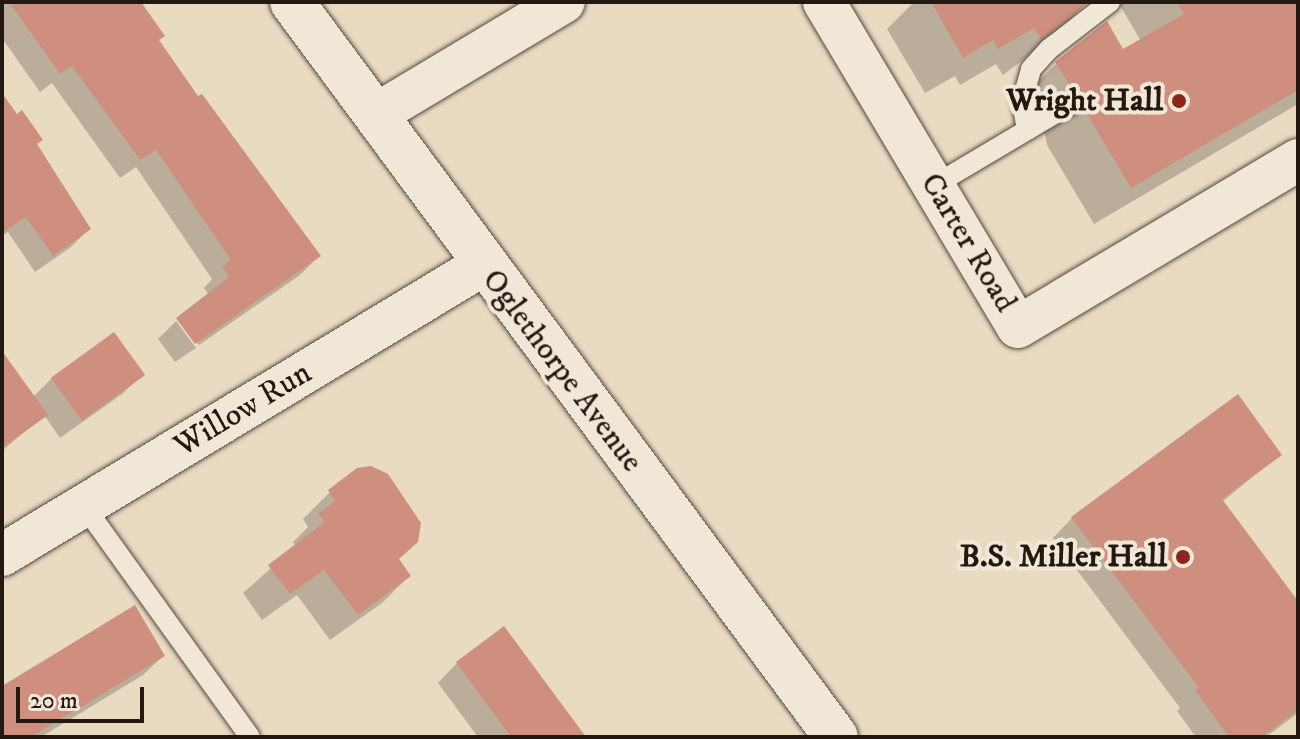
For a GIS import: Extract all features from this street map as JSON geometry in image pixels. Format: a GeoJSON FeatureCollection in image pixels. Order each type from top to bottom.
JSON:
{"type":"FeatureCollection","features":[{"type":"Feature","properties":{"kind":"main road","name":"Oglethorpe Avenue"},"geometry":{"type":"LineString","coordinates":[[292,2],[483,265],[836,737]]}},
{"type":"Feature","properties":{"kind":"street"},"geometry":{"type":"LineString","coordinates":[[375,115],[517,14],[564,2]]}},
{"type":"Feature","properties":{"kind":"street","name":"Carter Road"},"geometry":{"type":"LineString","coordinates":[[824,2],[1018,327],[1298,160]]}},
{"type":"Feature","properties":{"kind":"street","name":"Willow Run"},"geometry":{"type":"LineString","coordinates":[[2,555],[483,265]]}},
{"type":"Feature","properties":{"kind":"lane"},"geometry":{"type":"LineString","coordinates":[[1027,130],[1022,101],[1031,69],[1049,49],[1110,2]]}},
{"type":"Feature","properties":{"kind":"lane"},"geometry":{"type":"LineString","coordinates":[[933,186],[1071,104]]}},
{"type":"Feature","properties":{"kind":"lane"},"geometry":{"type":"LineString","coordinates":[[84,506],[250,737]]}},
{"type":"Feature","properties":{"kind":"building"},"geometry":{"type":"Polygon","coordinates":[[[9,2],[141,2],[165,36],[159,40],[198,96],[202,94],[321,256],[195,344],[176,318],[229,277],[222,267],[231,260],[156,150],[140,160],[72,66],[60,74],[9,2]]]}},
{"type":"Feature","properties":{"kind":"building","name":"Wright Hall"},"geometry":{"type":"Polygon","coordinates":[[[931,2],[1089,2],[1041,39],[1034,28],[998,49],[993,40],[963,58],[931,2]]]}},
{"type":"Feature","properties":{"kind":"building","name":"Wright Hall"},"geometry":{"type":"Polygon","coordinates":[[[1177,2],[1298,2],[1298,90],[1131,188],[1083,107],[1082,97],[1074,92],[1055,62],[1107,21],[1123,49],[1184,14],[1177,2]]]}},
{"type":"Feature","properties":{"kind":"building"},"geometry":{"type":"Polygon","coordinates":[[[2,93],[17,114],[22,110],[43,140],[37,144],[91,229],[53,256],[26,217],[2,233],[2,93]]]}},
{"type":"Feature","properties":{"kind":"building"},"geometry":{"type":"Polygon","coordinates":[[[114,332],[145,375],[82,421],[51,378],[114,332]]]}},
{"type":"Feature","properties":{"kind":"building"},"geometry":{"type":"Polygon","coordinates":[[[2,351],[48,415],[2,448],[2,351]]]}},
{"type":"Feature","properties":{"kind":"building","name":"B.S. Miller Hall"},"geometry":{"type":"Polygon","coordinates":[[[1238,394],[1282,455],[1222,499],[1298,601],[1298,710],[1262,737],[1229,737],[1195,690],[1199,688],[1071,517],[1238,394]]]}},
{"type":"Feature","properties":{"kind":"building"},"geometry":{"type":"Polygon","coordinates":[[[371,466],[388,474],[421,523],[418,542],[399,559],[411,576],[358,615],[324,570],[290,594],[268,565],[325,522],[318,514],[335,501],[328,490],[357,468],[371,466]]]}},
{"type":"Feature","properties":{"kind":"building"},"geometry":{"type":"Polygon","coordinates":[[[135,605],[165,656],[31,737],[2,737],[2,686],[135,605]]]}},
{"type":"Feature","properties":{"kind":"building"},"geometry":{"type":"Polygon","coordinates":[[[504,626],[586,737],[511,737],[456,662],[504,626]]]}},
{"type":"Feature","properties":{"kind":"place","name":"Wright Hall"},"geometry":{"type":"Point","coordinates":[1179,101]}},
{"type":"Feature","properties":{"kind":"place","name":"B.S. Miller Hall"},"geometry":{"type":"Point","coordinates":[1183,557]}}]}
